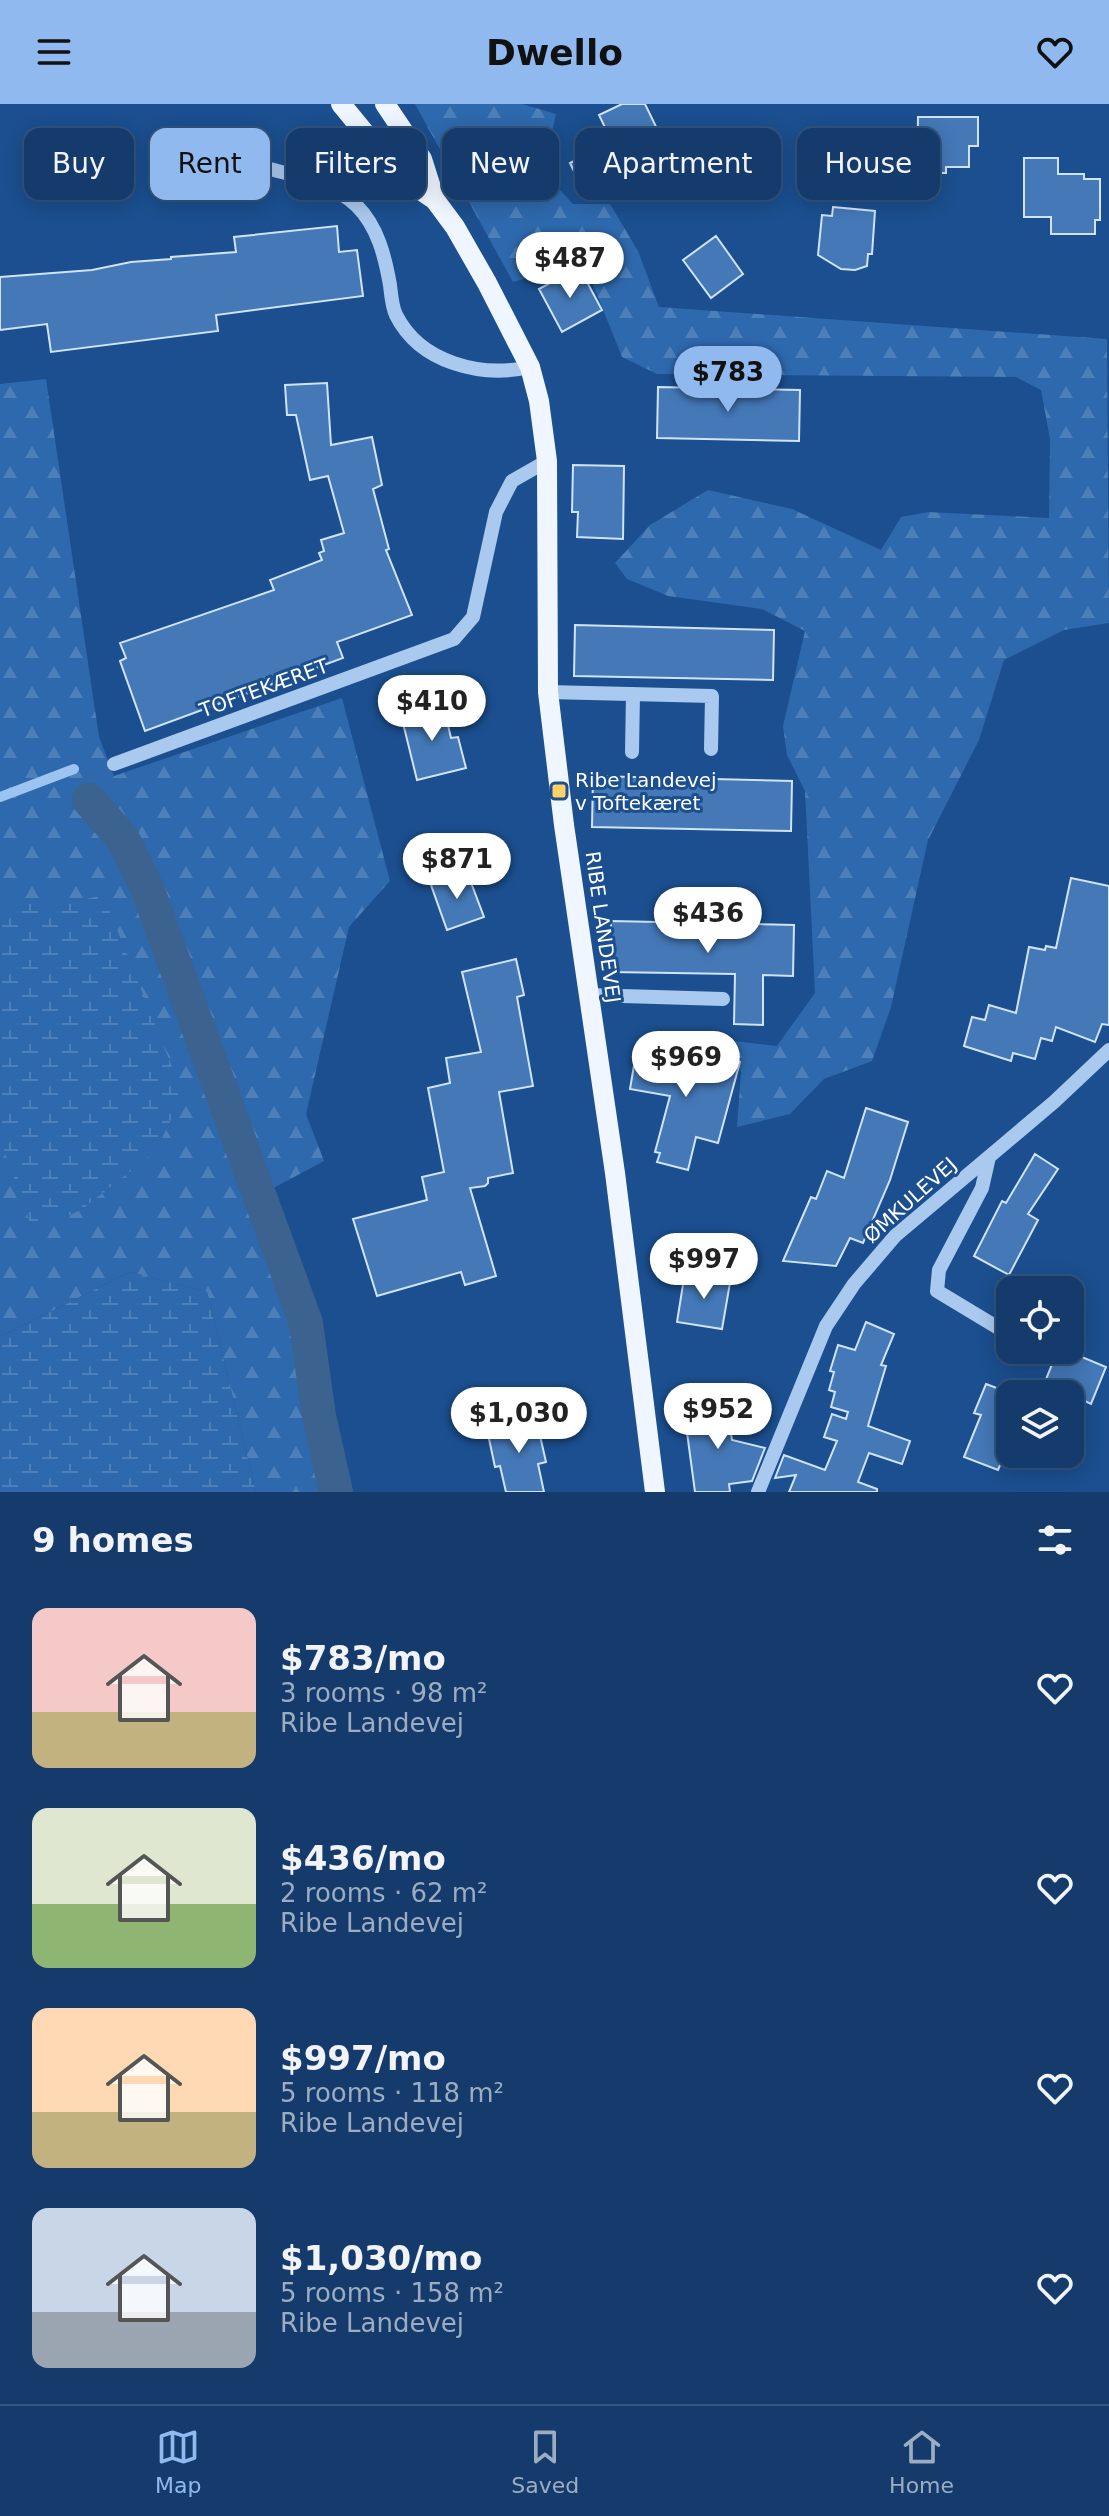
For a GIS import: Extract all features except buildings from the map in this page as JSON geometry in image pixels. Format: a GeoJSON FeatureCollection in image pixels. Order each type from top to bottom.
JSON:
{"type":"FeatureCollection","features":[{"type":"Feature","properties":{"kind":"main road","name":"RIBE LANDEVEJ"},"geometry":{"type":"LineString","coordinates":[[341,104],[401,177],[435,200]]}},
{"type":"Feature","properties":{"kind":"main road","name":"RIBE LANDEVEJ"},"geometry":{"type":"LineString","coordinates":[[385,104],[422,159],[435,200],[455,227],[487,283],[530,367],[542,415],[547,461],[548,692],[615,1173],[655,1492]]}},
{"type":"Feature","properties":{"kind":"street"},"geometry":{"type":"LineString","coordinates":[[270,170],[331,189],[357,206],[377,234],[395,313],[412,339],[445,361],[466,367],[511,371],[530,367]]}},
{"type":"Feature","properties":{"kind":"street","name":"TOFTEKÆRET"},"geometry":{"type":"LineString","coordinates":[[114,764],[454,639],[473,617],[496,512],[512,481],[547,461]]}},
{"type":"Feature","properties":{"kind":"street"},"geometry":{"type":"LineString","coordinates":[[548,692],[712,696],[711,749]]}},
{"type":"Feature","properties":{"kind":"street"},"geometry":{"type":"LineString","coordinates":[[632,752],[633,694]]}},
{"type":"Feature","properties":{"kind":"street"},"geometry":{"type":"LineString","coordinates":[[589,995],[723,999]]}},
{"type":"Feature","properties":{"kind":"street","name":"ØMKULEVEJ"},"geometry":{"type":"LineString","coordinates":[[758,1492],[826,1326],[854,1284],[895,1236],[1054,1102],[1109,1050]]}},
{"type":"Feature","properties":{"kind":"street","name":"ØMKULEVEJ"},"geometry":{"type":"LineString","coordinates":[[990,1156],[982,1188],[939,1270],[937,1291],[996,1327]]}},
{"type":"Feature","properties":{"kind":"green space"},"geometry":{"type":"Polygon","coordinates":[[[415,104],[522,104],[556,114],[553,128],[442,128],[442,153],[415,104]]]}},
{"type":"Feature","properties":{"kind":"green space"},"geometry":{"type":"Polygon","coordinates":[[[559,189],[573,204],[610,204],[638,251],[659,307],[1107,339],[1109,623],[1064,630],[1004,660],[979,740],[928,840],[891,1007],[872,1061],[824,1079],[790,1114],[737,1127],[741,1072],[724,1040],[777,1046],[815,993],[805,791],[787,755],[783,726],[805,631],[762,609],[668,596],[627,579],[615,563],[650,525],[708,490],[792,509],[881,550],[901,517],[928,512],[1049,518],[1050,439],[1041,390],[1016,377],[657,374],[622,357],[584,262],[513,282],[468,200],[559,200],[559,189]]]}},
{"type":"Feature","properties":{"kind":"green space"},"geometry":{"type":"Polygon","coordinates":[[[46,379],[99,737],[114,776],[342,698],[390,881],[349,927],[306,1114],[324,1161],[266,1192],[341,1492],[256,1492],[207,1292],[130,1272],[0,1337],[0,384],[46,379]]]}},
{"type":"Feature","properties":{"kind":"green space"},"geometry":{"type":"Polygon","coordinates":[[[103,895],[183,1094],[156,1151],[81,1210],[33,1231],[0,1139],[0,903],[65,904],[103,895]]]}},
{"type":"Feature","properties":{"kind":"green space"},"geometry":{"type":"Polygon","coordinates":[[[130,1272],[207,1292],[256,1492],[0,1492],[0,1337],[130,1272]]]}},
{"type":"Feature","properties":{"kind":"waterway"},"geometry":{"type":"LineString","coordinates":[[0,797],[74,769]]}},
{"type":"Feature","properties":{"kind":"waterway"},"geometry":{"type":"LineString","coordinates":[[89,800],[123,839],[147,888],[306,1323],[319,1416],[336,1492]]}},
{"type":"Feature","properties":{"kind":"place","name":"Ribe Landevej v Toftekæret"},"geometry":{"type":"Point","coordinates":[559,791]}}]}
